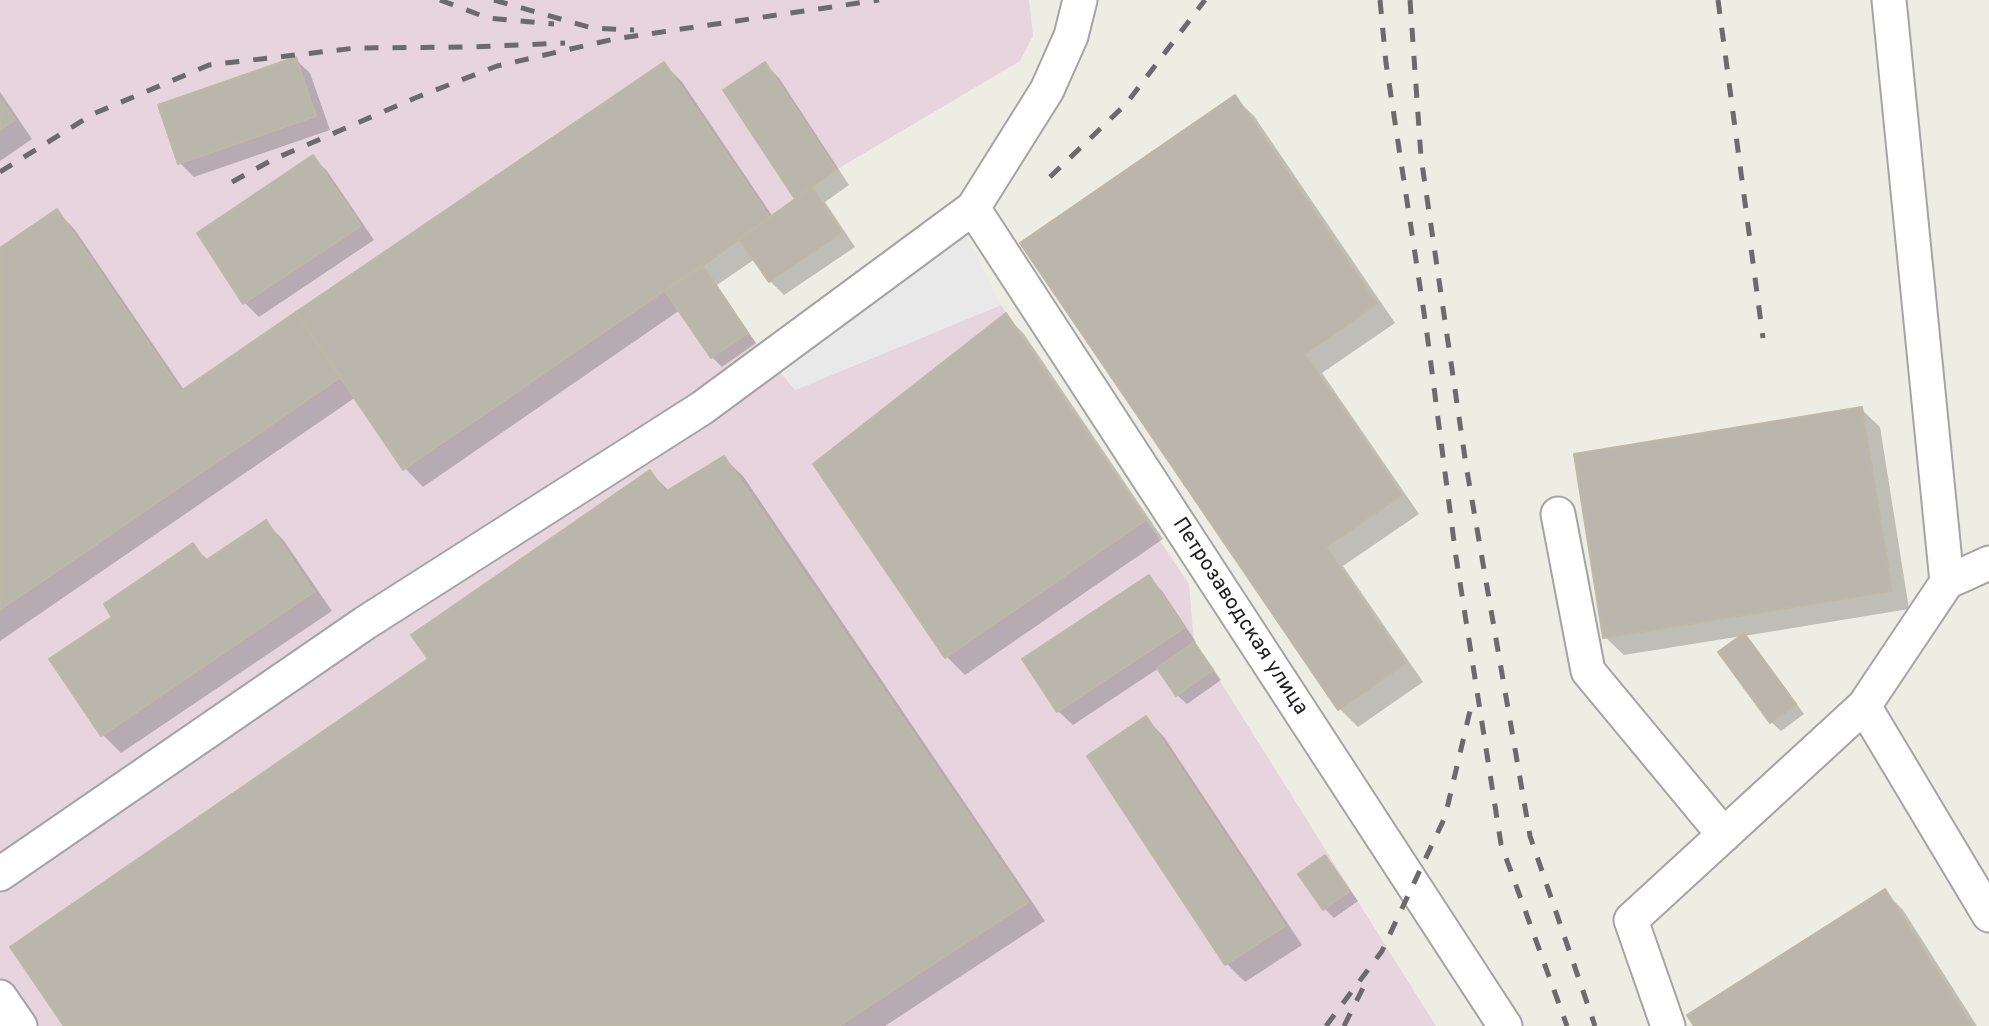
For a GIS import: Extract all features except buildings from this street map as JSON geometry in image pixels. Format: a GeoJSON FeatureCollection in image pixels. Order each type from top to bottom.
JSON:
{"type":"FeatureCollection","features":[{"type":"Feature","properties":{"kind":"street"},"geometry":{"type":"LineString","coordinates":[[0,874],[365,623],[702,408],[974,208],[1047,90],[1071,36],[1080,0]]}},
{"type":"Feature","properties":{"kind":"street"},"geometry":{"type":"LineString","coordinates":[[1889,0],[1947,582]]}},
{"type":"Feature","properties":{"kind":"street","name":"Петрозаводская улица"},"geometry":{"type":"LineString","coordinates":[[974,208],[1505,1026]]}},
{"type":"Feature","properties":{"kind":"street"},"geometry":{"type":"LineString","coordinates":[[1558,514],[1588,671],[1724,835]]}},
{"type":"Feature","properties":{"kind":"street"},"geometry":{"type":"LineString","coordinates":[[1668,1026],[1631,920],[1864,706],[1947,582],[1989,563]]}},
{"type":"Feature","properties":{"kind":"street"},"geometry":{"type":"LineString","coordinates":[[1864,706],[1989,915]]}},
{"type":"Feature","properties":{"kind":"street"},"geometry":{"type":"LineString","coordinates":[[0,997],[20,1026]]}},
{"type":"Feature","properties":{"kind":"shaded area"},"geometry":{"type":"Polygon","coordinates":[[[0,0],[1029,0],[1033,36],[1020,61],[836,170],[703,266],[748,333],[795,390],[1001,305],[1189,584],[1194,643],[1436,1026],[0,1026],[0,0]]]}},
{"type":"Feature","properties":{"kind":"shaded area"},"geometry":{"type":"Polygon","coordinates":[[[962,225],[1001,305],[795,390],[777,360],[962,225]]]}},
{"type":"Feature","properties":{"kind":"railway"},"geometry":{"type":"LineString","coordinates":[[440,0],[488,18],[554,24]]}},
{"type":"Feature","properties":{"kind":"railway"},"geometry":{"type":"LineString","coordinates":[[494,0],[592,28],[634,30]]}},
{"type":"Feature","properties":{"kind":"railway"},"geometry":{"type":"LineString","coordinates":[[232,182],[272,160],[497,66],[614,39],[879,0]]}},
{"type":"Feature","properties":{"kind":"railway"},"geometry":{"type":"LineString","coordinates":[[1050,177],[1126,104],[1205,0]]}},
{"type":"Feature","properties":{"kind":"railway"},"geometry":{"type":"LineString","coordinates":[[1380,0],[1386,63],[1426,326],[1456,557],[1501,844],[1567,1026]]}},
{"type":"Feature","properties":{"kind":"railway"},"geometry":{"type":"LineString","coordinates":[[1410,0],[1421,157],[1466,465],[1530,836],[1595,1026]]}},
{"type":"Feature","properties":{"kind":"railway"},"geometry":{"type":"LineString","coordinates":[[1718,0],[1763,338]]}},
{"type":"Feature","properties":{"kind":"railway"},"geometry":{"type":"LineString","coordinates":[[0,172],[93,114],[209,65],[356,48],[565,43]]}},
{"type":"Feature","properties":{"kind":"railway"},"geometry":{"type":"LineString","coordinates":[[1326,1026],[1382,951],[1445,817],[1473,698]]}},
{"type":"Feature","properties":{"kind":"railway"},"geometry":{"type":"LineString","coordinates":[[1344,1026],[1363,988]]}}]}
